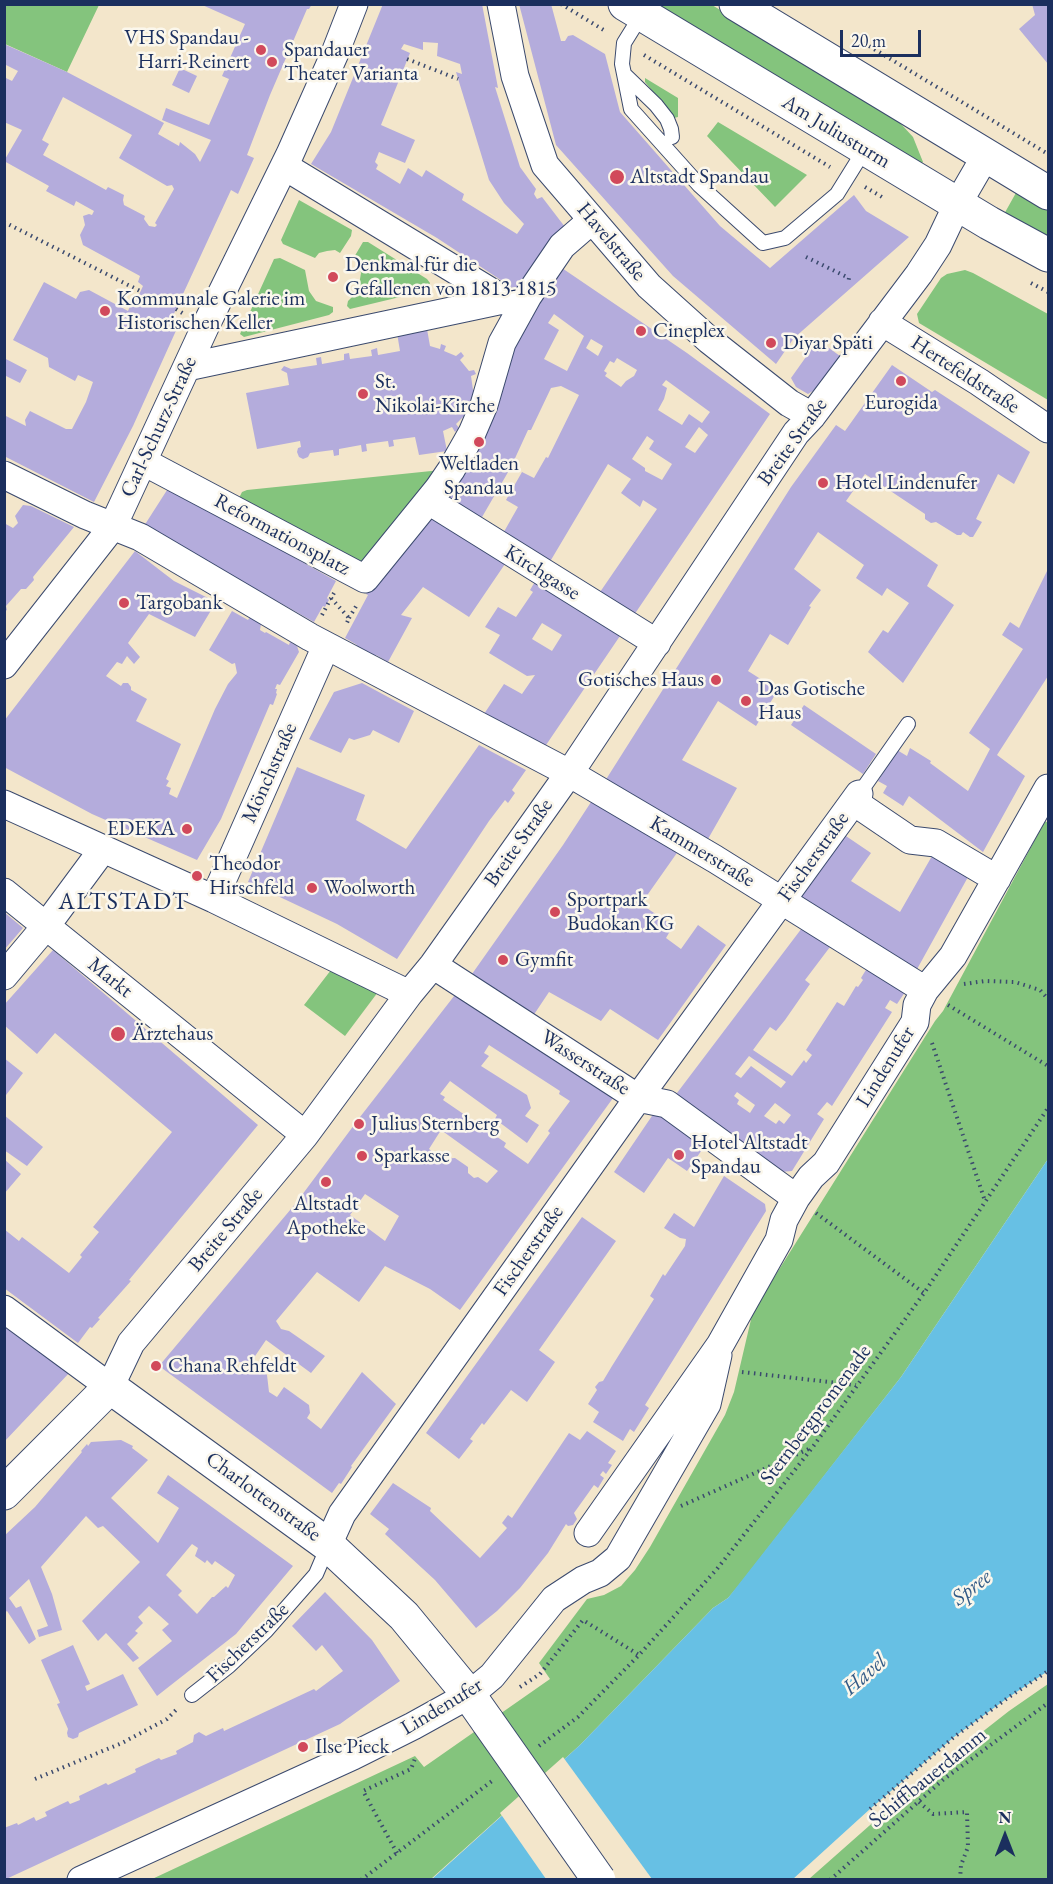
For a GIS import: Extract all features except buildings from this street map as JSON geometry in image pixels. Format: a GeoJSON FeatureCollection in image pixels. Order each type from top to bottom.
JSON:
{"type":"FeatureCollection","features":[{"type":"Feature","properties":{"kind":"street","name":"Carl-Schurz-Straße"},"geometry":{"type":"LineString","coordinates":[[4,665],[113,526],[284,166],[335,53],[354,4]]}},
{"type":"Feature","properties":{"kind":"street","name":"Havelstraße"},"geometry":{"type":"LineString","coordinates":[[501,4],[515,76],[545,165],[649,286],[709,340],[789,403],[812,417]]}},
{"type":"Feature","properties":{"kind":"street"},"geometry":{"type":"LineString","coordinates":[[736,4],[1048,193]]}},
{"type":"Feature","properties":{"kind":"street","name":"Am Juliusturm"},"geometry":{"type":"LineString","coordinates":[[633,9],[957,205],[1048,255]]}},
{"type":"Feature","properties":{"kind":"street","name":"Breite Straße"},"geometry":{"type":"LineString","coordinates":[[4,1493],[110,1387],[131,1343],[305,1135],[433,965],[569,773],[796,433],[812,417],[932,254],[986,155]]}},
{"type":"Feature","properties":{"kind":"street"},"geometry":{"type":"LineString","coordinates":[[284,166],[512,305]]}},
{"type":"Feature","properties":{"kind":"street","name":"Reformationsplatz"},"geometry":{"type":"LineString","coordinates":[[144,462],[365,579],[429,501],[451,470],[472,433],[484,405],[512,305],[562,246],[592,220]]}},
{"type":"Feature","properties":{"kind":"street"},"geometry":{"type":"LineString","coordinates":[[187,367],[512,305]]}},
{"type":"Feature","properties":{"kind":"street","name":"Hertefeldstraße"},"geometry":{"type":"LineString","coordinates":[[882,322],[979,382],[1048,429]]}},
{"type":"Feature","properties":{"kind":"street"},"geometry":{"type":"LineString","coordinates":[[4,475],[85,515],[140,537],[331,630],[569,773]]}},
{"type":"Feature","properties":{"kind":"street","name":"Kirchgasse"},"geometry":{"type":"LineString","coordinates":[[429,501],[657,643]]}},
{"type":"Feature","properties":{"kind":"street","name":"Mönchstraße"},"geometry":{"type":"LineString","coordinates":[[214,899],[331,630]]}},
{"type":"Feature","properties":{"kind":"street","name":"Kammerstraße"},"geometry":{"type":"LineString","coordinates":[[569,773],[783,900],[925,990]]}},
{"type":"Feature","properties":{"kind":"street","name":"Lindenufer"},"geometry":{"type":"LineString","coordinates":[[588,1533],[717,1357],[779,1240],[784,1220],[796,1198],[811,1177],[826,1163],[915,1022],[917,1005],[925,990],[952,956],[1048,788]]}},
{"type":"Feature","properties":{"kind":"street"},"geometry":{"type":"LineString","coordinates":[[856,798],[910,840],[936,843],[998,879]]}},
{"type":"Feature","properties":{"kind":"street","name":"Fischerstraße"},"geometry":{"type":"LineString","coordinates":[[328,1545],[342,1514],[638,1098],[856,798]]}},
{"type":"Feature","properties":{"kind":"street"},"geometry":{"type":"LineString","coordinates":[[4,804],[214,899],[409,994]]}},
{"type":"Feature","properties":{"kind":"street"},"geometry":{"type":"LineString","coordinates":[[4,976],[46,926],[103,849]]}},
{"type":"Feature","properties":{"kind":"street","name":"Markt"},"geometry":{"type":"LineString","coordinates":[[4,892],[305,1135]]}},
{"type":"Feature","properties":{"kind":"street","name":"Wasserstraße"},"geometry":{"type":"LineString","coordinates":[[433,965],[638,1098],[667,1104],[796,1198]]}},
{"type":"Feature","properties":{"kind":"street","name":"Charlottenstraße"},"geometry":{"type":"LineString","coordinates":[[4,1310],[328,1545],[404,1616],[469,1695],[599,1880]]}},
{"type":"Feature","properties":{"kind":"street","name":"Lindenufer"},"geometry":{"type":"LineString","coordinates":[[81,1880],[353,1756],[469,1695],[492,1676],[554,1599],[583,1580],[600,1573],[618,1558],[707,1404],[717,1357]]}},
{"type":"Feature","properties":{"kind":"lane"},"geometry":{"type":"LineString","coordinates":[[633,9],[624,43],[622,64],[631,110],[699,184],[763,243],[785,238],[837,194],[866,149]]}},
{"type":"Feature","properties":{"kind":"lane"},"geometry":{"type":"LineString","coordinates":[[624,74],[667,119],[672,137]]}},
{"type":"Feature","properties":{"kind":"lane"},"geometry":{"type":"LineString","coordinates":[[856,798],[908,724]]}},
{"type":"Feature","properties":{"kind":"lane","name":"Fischerstraße"},"geometry":{"type":"LineString","coordinates":[[192,1695],[229,1666],[266,1631],[316,1574],[328,1545]]}},
{"type":"Feature","properties":{"kind":"path"},"geometry":{"type":"LineString","coordinates":[[561,4],[887,200]]}},
{"type":"Feature","properties":{"kind":"path"},"geometry":{"type":"LineString","coordinates":[[859,40],[1048,154]]}},
{"type":"Feature","properties":{"kind":"path"},"geometry":{"type":"LineString","coordinates":[[407,59],[458,79]]}},
{"type":"Feature","properties":{"kind":"path"},"geometry":{"type":"LineString","coordinates":[[4,222],[140,291]]}},
{"type":"Feature","properties":{"kind":"path"},"geometry":{"type":"LineString","coordinates":[[806,257],[849,278],[848,283]]}},
{"type":"Feature","properties":{"kind":"path"},"geometry":{"type":"LineString","coordinates":[[331,598],[349,618],[345,626],[331,630],[320,618],[346,570]]}},
{"type":"Feature","properties":{"kind":"path"},"geometry":{"type":"LineString","coordinates":[[925,990],[985,981],[1015,982],[1040,990],[1048,999]]}},
{"type":"Feature","properties":{"kind":"path"},"geometry":{"type":"LineString","coordinates":[[925,990],[1048,1066]]}},
{"type":"Feature","properties":{"kind":"path"},"geometry":{"type":"LineString","coordinates":[[915,1022],[930,1037],[985,1201]]}},
{"type":"Feature","properties":{"kind":"path","name":"Sternbergpromenade"},"geometry":{"type":"LineString","coordinates":[[578,1717],[639,1655],[717,1569],[812,1448],[924,1293],[1048,1108]]}},
{"type":"Feature","properties":{"kind":"path"},"geometry":{"type":"LineString","coordinates":[[796,1198],[924,1293]]}},
{"type":"Feature","properties":{"kind":"path"},"geometry":{"type":"LineString","coordinates":[[717,1357],[857,1385]]}},
{"type":"Feature","properties":{"kind":"path"},"geometry":{"type":"LineString","coordinates":[[639,1524],[812,1448]]}},
{"type":"Feature","properties":{"kind":"path"},"geometry":{"type":"LineString","coordinates":[[540,1674],[583,1620],[639,1655]]}},
{"type":"Feature","properties":{"kind":"path"},"geometry":{"type":"LineString","coordinates":[[870,1809],[954,1737],[1048,1671]]}},
{"type":"Feature","properties":{"kind":"path"},"geometry":{"type":"LineString","coordinates":[[35,1779],[122,1743],[167,1719],[192,1695]]}},
{"type":"Feature","properties":{"kind":"path","name":"Schiffbauerdamm"},"geometry":{"type":"LineString","coordinates":[[830,1880],[944,1779],[1048,1703]]}},
{"type":"Feature","properties":{"kind":"path"},"geometry":{"type":"LineString","coordinates":[[397,1853],[363,1791],[411,1768],[419,1748]]}},
{"type":"Feature","properties":{"kind":"path"},"geometry":{"type":"LineString","coordinates":[[919,1802],[933,1814],[967,1812],[968,1847],[961,1865],[960,1880]]}},
{"type":"Feature","properties":{"kind":"path"},"geometry":{"type":"LineString","coordinates":[[361,1880],[454,1809]]}},
{"type":"Feature","properties":{"kind":"green space"},"geometry":{"type":"Polygon","coordinates":[[[5,5],[99,5],[67,72],[5,44],[5,5]]]}},
{"type":"Feature","properties":{"kind":"green space"},"geometry":{"type":"Polygon","coordinates":[[[649,5],[712,5],[890,112],[913,137],[923,162],[920,165],[649,5]]]}},
{"type":"Feature","properties":{"kind":"green space"},"geometry":{"type":"Polygon","coordinates":[[[645,78],[678,98],[678,117],[674,118],[645,82],[645,78]]]}},
{"type":"Feature","properties":{"kind":"green space"},"geometry":{"type":"Polygon","coordinates":[[[718,122],[807,175],[775,207],[707,136],[718,122]]]}},
{"type":"Feature","properties":{"kind":"green space"},"geometry":{"type":"Polygon","coordinates":[[[1017,191],[1048,209],[1048,240],[1003,216],[1017,191]]]}},
{"type":"Feature","properties":{"kind":"green space"},"geometry":{"type":"Polygon","coordinates":[[[299,200],[352,230],[351,236],[340,253],[335,250],[327,251],[319,253],[315,258],[283,244],[281,240],[299,200]]]}},
{"type":"Feature","properties":{"kind":"green space"},"geometry":{"type":"Polygon","coordinates":[[[363,242],[368,242],[427,279],[430,283],[428,288],[425,291],[350,309],[347,306],[348,301],[358,291],[361,273],[353,259],[363,242]]]}},
{"type":"Feature","properties":{"kind":"green space"},"geometry":{"type":"Polygon","coordinates":[[[280,258],[305,270],[309,291],[316,301],[333,307],[333,312],[329,315],[244,337],[240,334],[274,259],[280,258]]]}},
{"type":"Feature","properties":{"kind":"green space"},"geometry":{"type":"Polygon","coordinates":[[[965,270],[1048,314],[1048,400],[919,323],[917,314],[941,278],[947,274],[965,270]]]}},
{"type":"Feature","properties":{"kind":"green space"},"geometry":{"type":"Polygon","coordinates":[[[441,470],[368,568],[239,498],[242,492],[247,490],[441,470]]]}},
{"type":"Feature","properties":{"kind":"green space"},"geometry":{"type":"Polygon","coordinates":[[[1045,821],[1048,823],[1048,1159],[901,1377],[740,1584],[728,1598],[713,1608],[580,1745],[431,1879],[150,1880],[415,1756],[424,1767],[550,1679],[539,1663],[587,1599],[604,1595],[621,1586],[650,1547],[725,1415],[734,1392],[753,1311],[943,1011],[1045,821]]]}},
{"type":"Feature","properties":{"kind":"green space"},"geometry":{"type":"Polygon","coordinates":[[[341,957],[381,988],[345,1036],[304,1005],[341,957]]]}},
{"type":"Feature","properties":{"kind":"green space"},"geometry":{"type":"Polygon","coordinates":[[[1048,1684],[1048,1879],[809,1879],[921,1780],[1009,1711],[1048,1684]]]}},
{"type":"Feature","properties":{"kind":"water"},"geometry":{"type":"Polygon","coordinates":[[[1048,1159],[1048,1671],[954,1737],[793,1879],[431,1880],[580,1745],[713,1608],[728,1598],[901,1377],[1048,1159]]]}},
{"type":"Feature","properties":{"kind":"pier"},"geometry":{"type":"Polygon","coordinates":[[[563,1757],[652,1879],[546,1879],[500,1813],[563,1757]]]}},
{"type":"Feature","properties":{"kind":"place","name":"VHS Spandau - Harri-Reinert"},"geometry":{"type":"Point","coordinates":[261,50]}},
{"type":"Feature","properties":{"kind":"place","name":"Spandauer Theater Varianta"},"geometry":{"type":"Point","coordinates":[272,62]}},
{"type":"Feature","properties":{"kind":"place","name":"Altstadt Spandau"},"geometry":{"type":"Point","coordinates":[617,177]}},
{"type":"Feature","properties":{"kind":"place","name":"Denkmal für die Gefallenen von 1813-1815"},"geometry":{"type":"Point","coordinates":[333,277]}},
{"type":"Feature","properties":{"kind":"place","name":"Kommunale Galerie im Historischen Keller"},"geometry":{"type":"Point","coordinates":[105,311]}},
{"type":"Feature","properties":{"kind":"place","name":"Cineplex"},"geometry":{"type":"Point","coordinates":[641,331]}},
{"type":"Feature","properties":{"kind":"place","name":"Diyar Späti"},"geometry":{"type":"Point","coordinates":[771,343]}},
{"type":"Feature","properties":{"kind":"place","name":"Eurogida"},"geometry":{"type":"Point","coordinates":[901,381]}},
{"type":"Feature","properties":{"kind":"place","name":"St. Nikolai-Kirche"},"geometry":{"type":"Point","coordinates":[363,394]}},
{"type":"Feature","properties":{"kind":"place","name":"Weltladen Spandau"},"geometry":{"type":"Point","coordinates":[479,442]}},
{"type":"Feature","properties":{"kind":"place","name":"Hotel Lindenufer"},"geometry":{"type":"Point","coordinates":[823,483]}},
{"type":"Feature","properties":{"kind":"place","name":"Targobank"},"geometry":{"type":"Point","coordinates":[124,603]}},
{"type":"Feature","properties":{"kind":"place","name":"Gotisches Haus"},"geometry":{"type":"Point","coordinates":[716,680]}},
{"type":"Feature","properties":{"kind":"place","name":"Das Gotische Haus"},"geometry":{"type":"Point","coordinates":[746,701]}},
{"type":"Feature","properties":{"kind":"place","name":"EDEKA"},"geometry":{"type":"Point","coordinates":[187,829]}},
{"type":"Feature","properties":{"kind":"place","name":"Theodor Hirschfeld"},"geometry":{"type":"Point","coordinates":[197,876]}},
{"type":"Feature","properties":{"kind":"place","name":"Woolworth"},"geometry":{"type":"Point","coordinates":[312,888]}},
{"type":"Feature","properties":{"kind":"place","name":"Sportpark Budokan KG"},"geometry":{"type":"Point","coordinates":[555,912]}},
{"type":"Feature","properties":{"kind":"place","name":"Gymfit"},"geometry":{"type":"Point","coordinates":[503,960]}},
{"type":"Feature","properties":{"kind":"place","name":"Ärztehaus"},"geometry":{"type":"Point","coordinates":[118,1034]}},
{"type":"Feature","properties":{"kind":"place","name":"Julius Sternberg"},"geometry":{"type":"Point","coordinates":[359,1124]}},
{"type":"Feature","properties":{"kind":"place","name":"Hotel Altstadt Spandau"},"geometry":{"type":"Point","coordinates":[679,1155]}},
{"type":"Feature","properties":{"kind":"place","name":"Sparkasse"},"geometry":{"type":"Point","coordinates":[362,1156]}},
{"type":"Feature","properties":{"kind":"place","name":"Altstadt Apotheke"},"geometry":{"type":"Point","coordinates":[326,1182]}},
{"type":"Feature","properties":{"kind":"place","name":"Chana Rehfeldt"},"geometry":{"type":"Point","coordinates":[156,1366]}},
{"type":"Feature","properties":{"kind":"place","name":"Ilse Pieck"},"geometry":{"type":"Point","coordinates":[303,1747]}},
{"type":"Feature","properties":{"kind":"district","name":"ALTSTADT"},"geometry":{"type":"Point","coordinates":[124,902]}},
{"type":"Feature","properties":{"kind":"water label","name":"Spree"},"geometry":{"type":"Point","coordinates":[972,1588]}},
{"type":"Feature","properties":{"kind":"water label","name":"Havel"},"geometry":{"type":"Point","coordinates":[865,1675]}}]}
